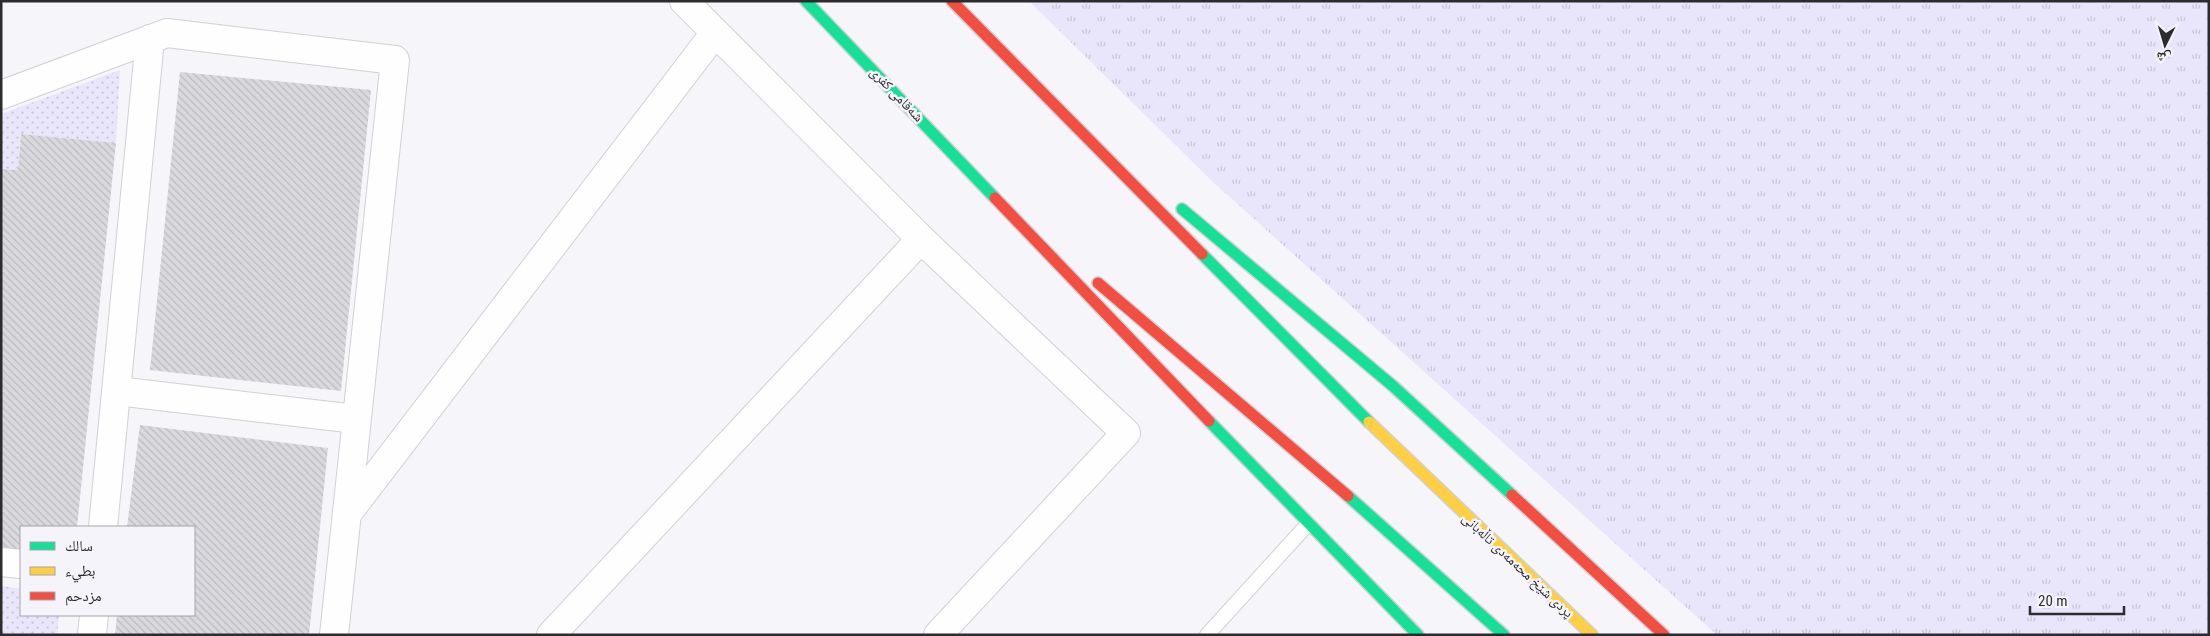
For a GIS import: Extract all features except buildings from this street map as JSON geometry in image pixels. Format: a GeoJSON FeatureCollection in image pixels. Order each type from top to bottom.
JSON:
{"type":"FeatureCollection","features":[{"type":"Feature","properties":{"kind":"highway","name":"شەقامی کفری"},"geometry":{"type":"LineString","coordinates":[[806,1],[986,188]]}},
{"type":"Feature","properties":{"kind":"highway"},"geometry":{"type":"LineString","coordinates":[[952,1],[1054,102],[1137,172]]}},
{"type":"Feature","properties":{"kind":"highway","name":"پردی شێخ محەمەدی تاڵەبانی"},"geometry":{"type":"LineString","coordinates":[[1054,102],[1445,496],[1592,635]]}},
{"type":"Feature","properties":{"kind":"highway"},"geometry":{"type":"LineString","coordinates":[[986,188],[1076,265]]}},
{"type":"Feature","properties":{"kind":"highway"},"geometry":{"type":"LineString","coordinates":[[986,188],[1307,525],[1418,635]]}},
{"type":"Feature","properties":{"kind":"highway"},"geometry":{"type":"LineString","coordinates":[[1174,203],[1393,386],[1664,635]]}},
{"type":"Feature","properties":{"kind":"highway"},"geometry":{"type":"LineString","coordinates":[[1091,277],[1413,552],[1504,635]]}},
{"type":"Feature","properties":{"kind":"street"},"geometry":{"type":"LineString","coordinates":[[684,1],[921,239],[1126,434],[938,635]]}},
{"type":"Feature","properties":{"kind":"street"},"geometry":{"type":"LineString","coordinates":[[1,96],[168,33],[395,60],[334,635]]}},
{"type":"Feature","properties":{"kind":"street"},"geometry":{"type":"LineString","coordinates":[[346,514],[715,33]]}},
{"type":"Feature","properties":{"kind":"street"},"geometry":{"type":"LineString","coordinates":[[103,526],[150,39]]}},
{"type":"Feature","properties":{"kind":"street"},"geometry":{"type":"LineString","coordinates":[[551,635],[921,239]]}},
{"type":"Feature","properties":{"kind":"street"},"geometry":{"type":"LineString","coordinates":[[117,391],[356,419]]}},
{"type":"Feature","properties":{"kind":"street"},"geometry":{"type":"LineString","coordinates":[[1,562],[20,564]]}},
{"type":"Feature","properties":{"kind":"street"},"geometry":{"type":"LineString","coordinates":[[92,635],[94,616]]}},
{"type":"Feature","properties":{"kind":"lane"},"geometry":{"type":"LineString","coordinates":[[1207,635],[1307,525]]}},
{"type":"Feature","properties":{"kind":"green space"},"geometry":{"type":"Polygon","coordinates":[[[1029,1],[2209,1],[2209,635],[1717,635],[1214,183],[1029,1]]]}},
{"type":"Feature","properties":{"kind":"green space"},"geometry":{"type":"Polygon","coordinates":[[[120,70],[116,143],[21,134],[18,170],[1,169],[1,114],[120,70]]]}},
{"type":"Feature","properties":{"kind":"green space"},"geometry":{"type":"Polygon","coordinates":[[[1,586],[20,589],[20,616],[59,616],[57,635],[1,635],[1,586]]]}},
{"type":"Feature","properties":{"kind":"traffic: fast"},"geometry":{"type":"LineString","coordinates":[[806,1],[995,198]]}},
{"type":"Feature","properties":{"kind":"traffic: fast"},"geometry":{"type":"LineString","coordinates":[[1182,209],[1393,386],[1512,495]]}},
{"type":"Feature","properties":{"kind":"traffic: fast"},"geometry":{"type":"LineString","coordinates":[[1202,254],[1369,422]]}},
{"type":"Feature","properties":{"kind":"traffic: fast"},"geometry":{"type":"LineString","coordinates":[[1209,421],[1418,635]]}},
{"type":"Feature","properties":{"kind":"traffic: fast"},"geometry":{"type":"LineString","coordinates":[[1348,496],[1504,635]]}},
{"type":"Feature","properties":{"kind":"traffic: slow"},"geometry":{"type":"LineString","coordinates":[[1369,422],[1592,635]]}},
{"type":"Feature","properties":{"kind":"traffic: jam"},"geometry":{"type":"LineString","coordinates":[[952,1],[1202,254]]}},
{"type":"Feature","properties":{"kind":"traffic: jam"},"geometry":{"type":"LineString","coordinates":[[995,198],[1209,421]]}},
{"type":"Feature","properties":{"kind":"traffic: jam"},"geometry":{"type":"LineString","coordinates":[[1098,283],[1348,496]]}},
{"type":"Feature","properties":{"kind":"traffic: jam"},"geometry":{"type":"LineString","coordinates":[[1512,495],[1664,635]]}}]}
